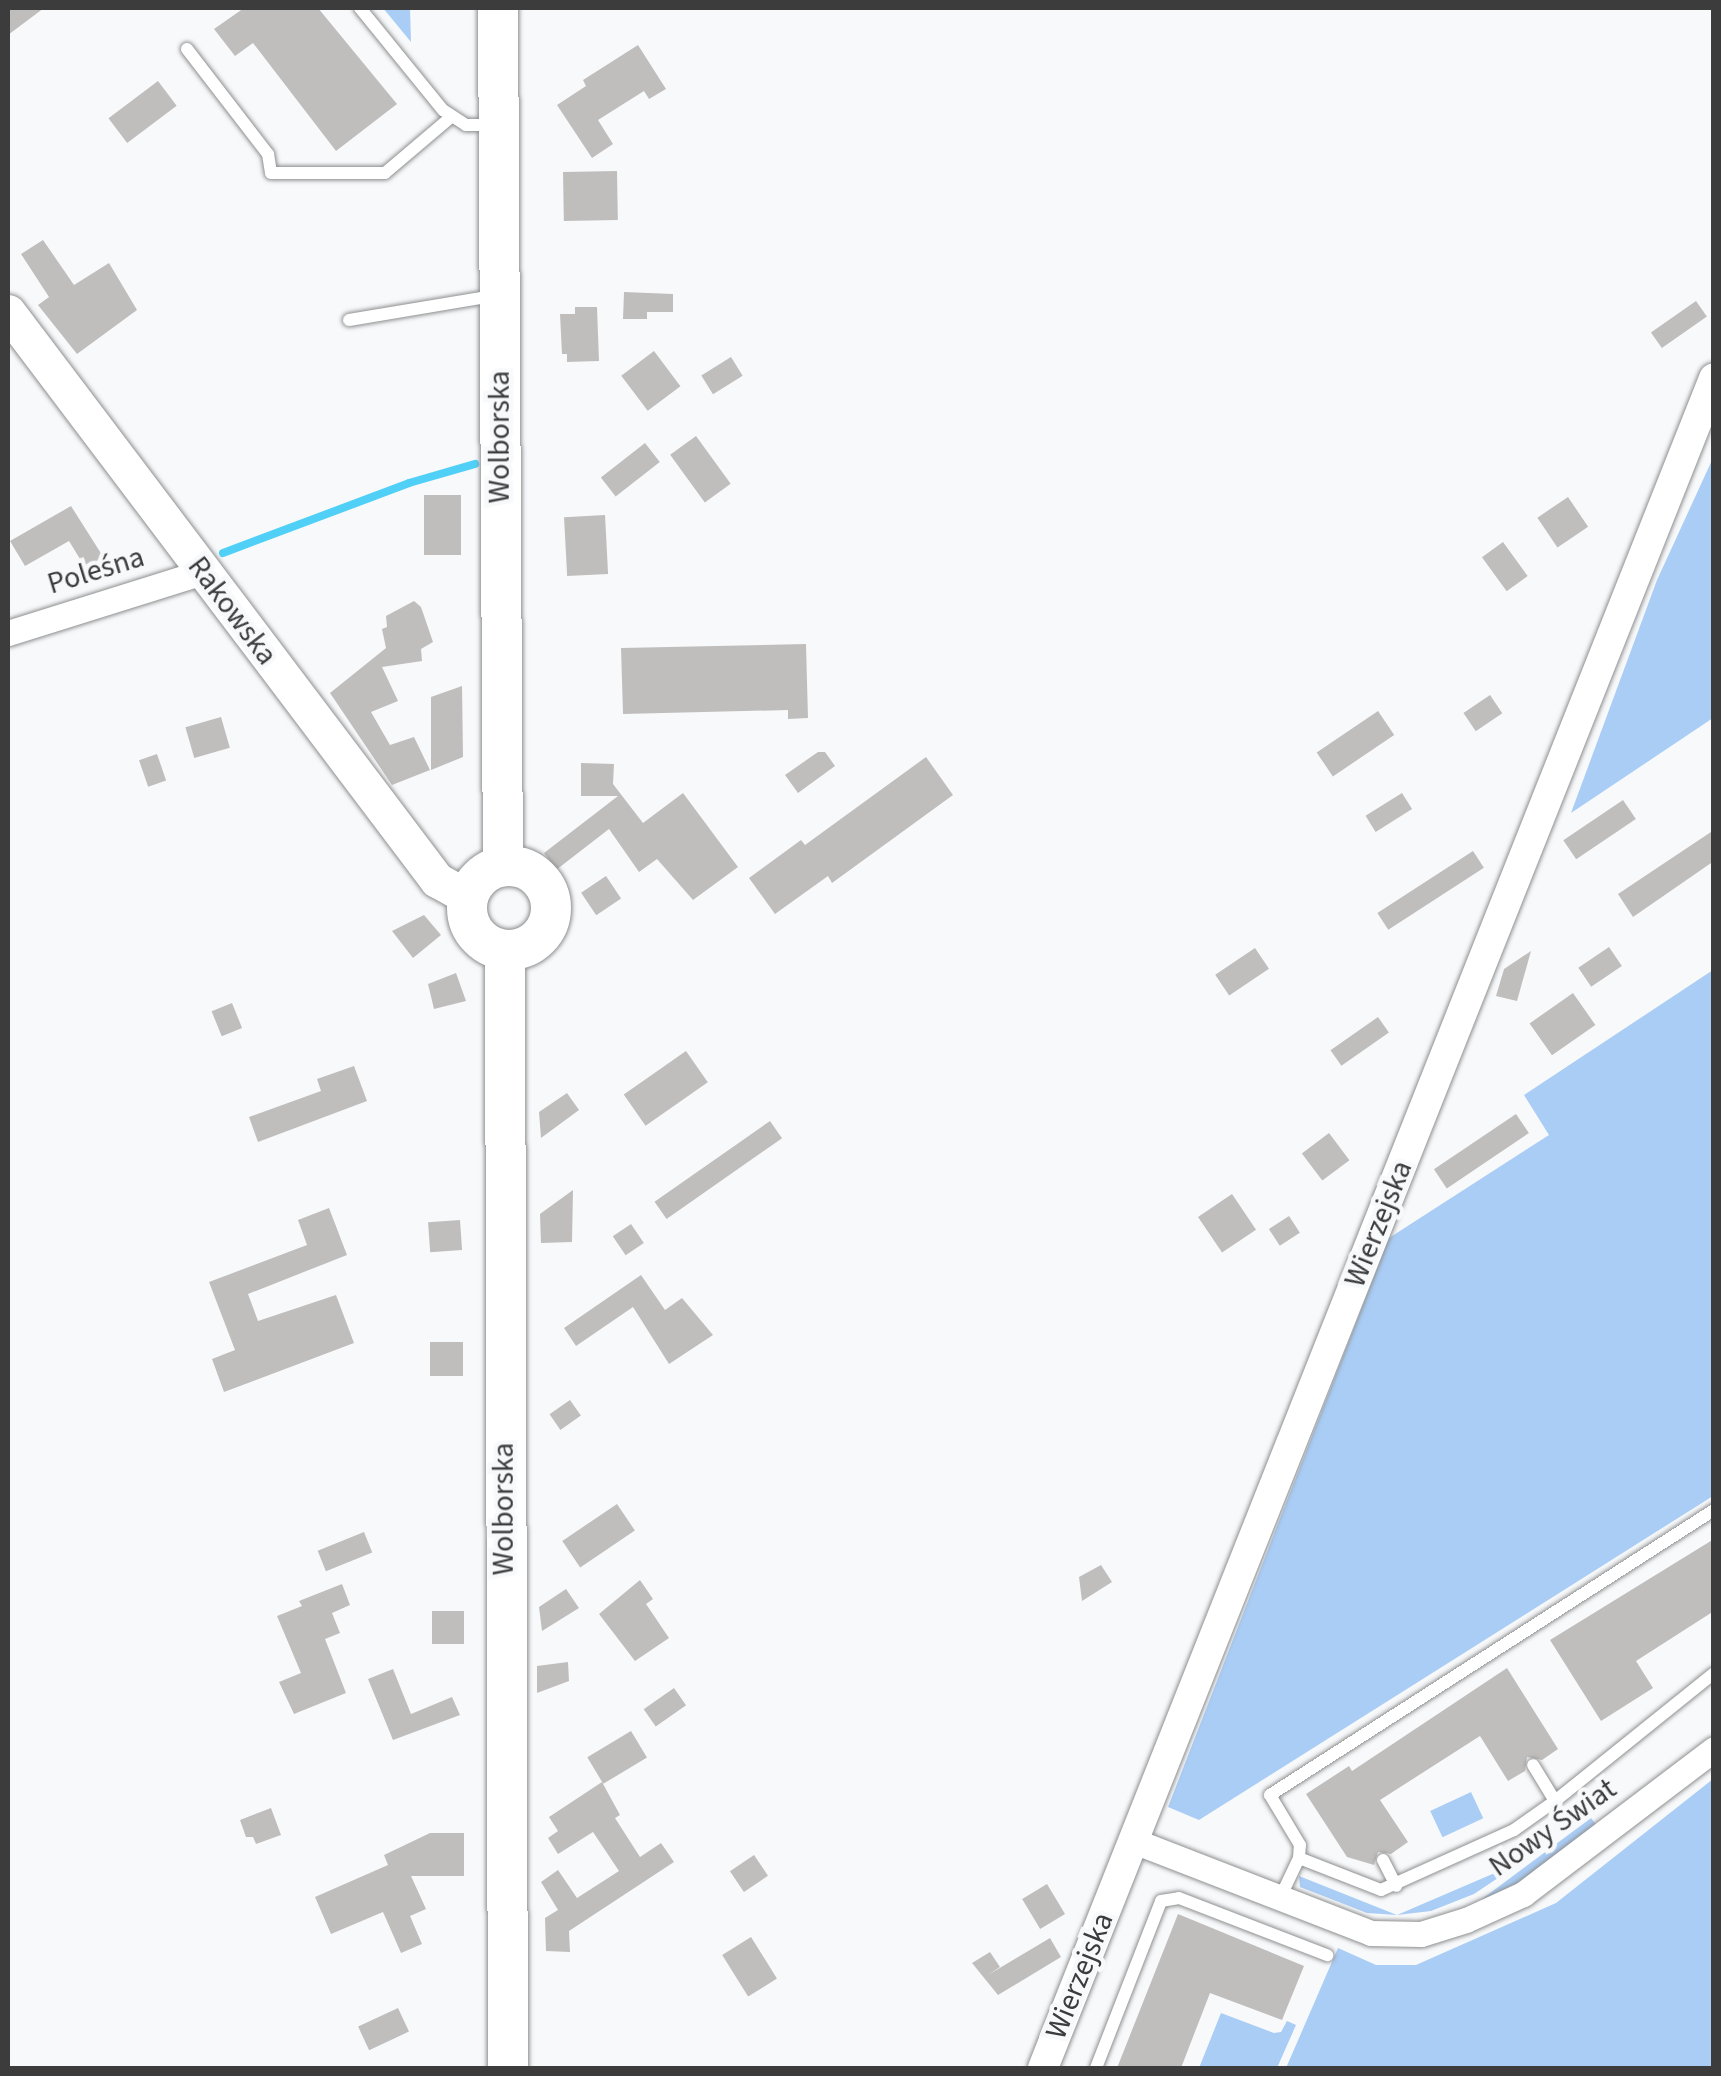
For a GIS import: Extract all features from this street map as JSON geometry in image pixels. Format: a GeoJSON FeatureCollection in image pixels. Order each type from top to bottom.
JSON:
{"type":"FeatureCollection","features":[{"type":"Feature","properties":{"kind":"main road","name":"Wolborska"},"geometry":{"type":"LineString","coordinates":[[498,8],[503,866]]}},
{"type":"Feature","properties":{"kind":"main road","name":"Rakowska"},"geometry":{"type":"LineString","coordinates":[[8,312],[437,880],[468,897]]}},
{"type":"Feature","properties":{"kind":"main road"},"geometry":{"type":"LineString","coordinates":[[503,866],[526,869],[537,876],[551,908],[537,940],[505,950],[493,948],[474,932],[466,909],[468,897],[484,873],[503,866]]}},
{"type":"Feature","properties":{"kind":"main road","name":"Wolborska"},"geometry":{"type":"LineString","coordinates":[[505,950],[508,2068]]}},
{"type":"Feature","properties":{"kind":"street","name":"Wierzejska"},"geometry":{"type":"LineString","coordinates":[[1043,2068],[1714,378]]}},
{"type":"Feature","properties":{"kind":"street","name":"Poleśna"},"geometry":{"type":"LineString","coordinates":[[8,633],[203,572]]}},
{"type":"Feature","properties":{"kind":"street","name":"Nowy Świat"},"geometry":{"type":"LineString","coordinates":[[1134,1841],[1384,1936],[1442,1929],[1498,1907],[1541,1882],[1714,1749]]}},
{"type":"Feature","properties":{"kind":"lane"},"geometry":{"type":"LineString","coordinates":[[360,8],[451,117],[466,125],[500,125]]}},
{"type":"Feature","properties":{"kind":"lane"},"geometry":{"type":"LineString","coordinates":[[187,50],[268,154],[272,173],[385,172],[451,117]]}},
{"type":"Feature","properties":{"kind":"lane"},"geometry":{"type":"LineString","coordinates":[[349,320],[500,294]]}},
{"type":"Feature","properties":{"kind":"lane"},"geometry":{"type":"LineString","coordinates":[[1280,1898],[1299,1858],[1300,1845],[1270,1795],[1714,1510]]}},
{"type":"Feature","properties":{"kind":"lane"},"geometry":{"type":"LineString","coordinates":[[1299,1858],[1370,1888],[1396,1886],[1514,1830],[1714,1673]]}},
{"type":"Feature","properties":{"kind":"lane"},"geometry":{"type":"LineString","coordinates":[[1534,1765],[1555,1801]]}},
{"type":"Feature","properties":{"kind":"lane"},"geometry":{"type":"LineString","coordinates":[[1383,1860],[1396,1886]]}},
{"type":"Feature","properties":{"kind":"lane"},"geometry":{"type":"LineString","coordinates":[[1096,2068],[1161,1901],[1179,1898],[1327,1955]]}},
{"type":"Feature","properties":{"kind":"shaded area"},"geometry":{"type":"Polygon","coordinates":[[[383,8],[410,8],[411,42],[383,8]]]}},
{"type":"Feature","properties":{"kind":"shaded area"},"geometry":{"type":"Polygon","coordinates":[[[1713,458],[1713,718],[1571,813],[1657,580],[1713,458]]]}},
{"type":"Feature","properties":{"kind":"shaded area"},"geometry":{"type":"Polygon","coordinates":[[[1713,970],[1713,1496],[1199,1820],[1168,1807],[1389,1238],[1549,1135],[1524,1095],[1713,970]]]}},
{"type":"Feature","properties":{"kind":"shaded area"},"geometry":{"type":"Polygon","coordinates":[[[1713,1779],[1713,2068],[1286,2068],[1338,1948],[1376,1965],[1416,1965],[1556,1903],[1713,1779]]]}},
{"type":"Feature","properties":{"kind":"shaded area"},"geometry":{"type":"Polygon","coordinates":[[[1471,1792],[1483,1818],[1442,1837],[1430,1811],[1471,1792]]]}},
{"type":"Feature","properties":{"kind":"shaded area"},"geometry":{"type":"Polygon","coordinates":[[[1591,1818],[1598,1827],[1530,1877],[1478,1902],[1591,1818]]]}},
{"type":"Feature","properties":{"kind":"shaded area"},"geometry":{"type":"Polygon","coordinates":[[[1525,1860],[1474,1894],[1431,1911],[1397,1915],[1525,1860]]]}},
{"type":"Feature","properties":{"kind":"shaded area"},"geometry":{"type":"Polygon","coordinates":[[[1299,1876],[1397,1915],[1367,1913],[1300,1887],[1299,1876]]]}},
{"type":"Feature","properties":{"kind":"shaded area"},"geometry":{"type":"Polygon","coordinates":[[[1221,2013],[1274,2033],[1281,2032],[1287,2021],[1296,2025],[1277,2068],[1199,2068],[1221,2013]]]}},
{"type":"Feature","properties":{"kind":"building"},"geometry":{"type":"Polygon","coordinates":[[[8,8],[44,8],[8,35],[8,8]]]}},
{"type":"Feature","properties":{"kind":"building"},"geometry":{"type":"Polygon","coordinates":[[[244,8],[318,8],[397,104],[336,151],[253,43],[235,56],[214,29],[244,8]]]}},
{"type":"Feature","properties":{"kind":"building"},"geometry":{"type":"Polygon","coordinates":[[[638,45],[666,89],[649,99],[644,91],[598,120],[613,144],[592,158],[557,105],[586,86],[583,80],[638,45]]]}},
{"type":"Feature","properties":{"kind":"building"},"geometry":{"type":"Polygon","coordinates":[[[158,81],[177,106],[127,143],[108,118],[158,81]]]}},
{"type":"Feature","properties":{"kind":"building"},"geometry":{"type":"Polygon","coordinates":[[[617,171],[618,220],[564,221],[563,172],[617,171]]]}},
{"type":"Feature","properties":{"kind":"building"},"geometry":{"type":"Polygon","coordinates":[[[43,240],[74,285],[109,263],[137,310],[77,354],[38,305],[49,297],[21,254],[43,240]]]}},
{"type":"Feature","properties":{"kind":"building"},"geometry":{"type":"Polygon","coordinates":[[[624,292],[673,294],[673,312],[647,312],[647,319],[623,319],[624,292]]]}},
{"type":"Feature","properties":{"kind":"building"},"geometry":{"type":"Polygon","coordinates":[[[1696,301],[1707,317],[1662,348],[1651,333],[1696,301]]]}},
{"type":"Feature","properties":{"kind":"building"},"geometry":{"type":"Polygon","coordinates":[[[575,307],[597,307],[599,361],[567,362],[567,354],[562,354],[560,314],[575,314],[575,307]]]}},
{"type":"Feature","properties":{"kind":"building"},"geometry":{"type":"Polygon","coordinates":[[[654,351],[680,386],[648,411],[621,376],[654,351]]]}},
{"type":"Feature","properties":{"kind":"building"},"geometry":{"type":"Polygon","coordinates":[[[731,357],[743,376],[713,394],[701,376],[731,357]]]}},
{"type":"Feature","properties":{"kind":"building"},"geometry":{"type":"Polygon","coordinates":[[[696,436],[731,484],[705,503],[670,455],[696,436]]]}},
{"type":"Feature","properties":{"kind":"building"},"geometry":{"type":"Polygon","coordinates":[[[645,443],[660,462],[616,496],[601,477],[645,443]]]}},
{"type":"Feature","properties":{"kind":"building"},"geometry":{"type":"Polygon","coordinates":[[[424,495],[461,495],[461,555],[424,555],[424,495]]]}},
{"type":"Feature","properties":{"kind":"building"},"geometry":{"type":"Polygon","coordinates":[[[1568,497],[1588,527],[1557,548],[1537,518],[1568,497]]]}},
{"type":"Feature","properties":{"kind":"building"},"geometry":{"type":"Polygon","coordinates":[[[71,506],[109,566],[91,577],[69,541],[25,566],[10,541],[71,506]]]}},
{"type":"Feature","properties":{"kind":"building"},"geometry":{"type":"Polygon","coordinates":[[[605,515],[608,574],[567,576],[564,517],[605,515]]]}},
{"type":"Feature","properties":{"kind":"building"},"geometry":{"type":"Polygon","coordinates":[[[1503,542],[1528,576],[1507,591],[1482,557],[1503,542]]]}},
{"type":"Feature","properties":{"kind":"building"},"geometry":{"type":"Polygon","coordinates":[[[414,601],[421,607],[433,642],[421,649],[422,661],[382,667],[398,701],[371,712],[390,745],[414,737],[430,770],[392,785],[330,693],[386,648],[382,629],[387,627],[386,616],[414,601]]]}},
{"type":"Feature","properties":{"kind":"building"},"geometry":{"type":"Polygon","coordinates":[[[806,644],[808,718],[788,719],[788,710],[623,714],[621,648],[806,644]]]}},
{"type":"Feature","properties":{"kind":"building"},"geometry":{"type":"Polygon","coordinates":[[[462,686],[463,757],[431,770],[431,697],[462,686]]]}},
{"type":"Feature","properties":{"kind":"building"},"geometry":{"type":"Polygon","coordinates":[[[1490,695],[1502,713],[1476,731],[1463,713],[1490,695]]]}},
{"type":"Feature","properties":{"kind":"building"},"geometry":{"type":"Polygon","coordinates":[[[1378,711],[1394,735],[1333,776],[1317,752],[1378,711]]]}},
{"type":"Feature","properties":{"kind":"building"},"geometry":{"type":"Polygon","coordinates":[[[221,717],[230,748],[194,758],[185,727],[221,717]]]}},
{"type":"Feature","properties":{"kind":"building"},"geometry":{"type":"Polygon","coordinates":[[[818,752],[825,752],[835,766],[798,793],[785,775],[818,752]]]}},
{"type":"Feature","properties":{"kind":"building"},"geometry":{"type":"Polygon","coordinates":[[[157,754],[166,780],[148,787],[139,760],[157,754]]]}},
{"type":"Feature","properties":{"kind":"building"},"geometry":{"type":"Polygon","coordinates":[[[926,757],[953,795],[832,883],[828,876],[775,914],[749,878],[801,840],[805,845],[926,757]]]}},
{"type":"Feature","properties":{"kind":"building"},"geometry":{"type":"Polygon","coordinates":[[[581,763],[614,764],[613,784],[643,823],[683,793],[738,867],[693,900],[657,859],[639,872],[609,829],[556,870],[544,853],[618,796],[581,796],[581,763]]]}},
{"type":"Feature","properties":{"kind":"building"},"geometry":{"type":"Polygon","coordinates":[[[1402,793],[1412,809],[1376,832],[1366,816],[1402,793]]]}},
{"type":"Feature","properties":{"kind":"building"},"geometry":{"type":"Polygon","coordinates":[[[1623,800],[1636,819],[1576,859],[1563,840],[1623,800]]]}},
{"type":"Feature","properties":{"kind":"building"},"geometry":{"type":"Polygon","coordinates":[[[1714,830],[1714,861],[1633,917],[1618,894],[1714,830]]]}},
{"type":"Feature","properties":{"kind":"building"},"geometry":{"type":"Polygon","coordinates":[[[1473,851],[1484,868],[1388,930],[1377,913],[1473,851]]]}},
{"type":"Feature","properties":{"kind":"building"},"geometry":{"type":"Polygon","coordinates":[[[606,876],[621,898],[596,915],[581,893],[606,876]]]}},
{"type":"Feature","properties":{"kind":"building"},"geometry":{"type":"Polygon","coordinates":[[[424,915],[441,935],[413,958],[392,931],[424,915]]]}},
{"type":"Feature","properties":{"kind":"building"},"geometry":{"type":"Polygon","coordinates":[[[1609,947],[1622,966],[1591,987],[1578,968],[1609,947]]]}},
{"type":"Feature","properties":{"kind":"building"},"geometry":{"type":"Polygon","coordinates":[[[1255,948],[1269,969],[1229,996],[1215,975],[1255,948]]]}},
{"type":"Feature","properties":{"kind":"building"},"geometry":{"type":"Polygon","coordinates":[[[1531,951],[1517,1001],[1496,996],[1504,969],[1531,951]]]}},
{"type":"Feature","properties":{"kind":"building"},"geometry":{"type":"Polygon","coordinates":[[[456,973],[466,1001],[434,1009],[428,984],[456,973]]]}},
{"type":"Feature","properties":{"kind":"building"},"geometry":{"type":"Polygon","coordinates":[[[1573,993],[1595,1025],[1552,1055],[1530,1023],[1573,993]]]}},
{"type":"Feature","properties":{"kind":"building"},"geometry":{"type":"Polygon","coordinates":[[[232,1003],[242,1028],[222,1036],[212,1011],[232,1003]]]}},
{"type":"Feature","properties":{"kind":"building"},"geometry":{"type":"Polygon","coordinates":[[[1378,1017],[1389,1033],[1341,1066],[1330,1050],[1378,1017]]]}},
{"type":"Feature","properties":{"kind":"building"},"geometry":{"type":"Polygon","coordinates":[[[686,1051],[708,1082],[646,1126],[624,1095],[686,1051]]]}},
{"type":"Feature","properties":{"kind":"building"},"geometry":{"type":"Polygon","coordinates":[[[354,1066],[367,1101],[258,1142],[249,1117],[321,1091],[317,1079],[354,1066]]]}},
{"type":"Feature","properties":{"kind":"building"},"geometry":{"type":"Polygon","coordinates":[[[567,1093],[579,1110],[541,1138],[539,1112],[567,1093]]]}},
{"type":"Feature","properties":{"kind":"building"},"geometry":{"type":"Polygon","coordinates":[[[1516,1114],[1529,1133],[1447,1188],[1434,1169],[1516,1114]]]}},
{"type":"Feature","properties":{"kind":"building"},"geometry":{"type":"Polygon","coordinates":[[[770,1121],[782,1138],[667,1219],[654,1202],[770,1121]]]}},
{"type":"Feature","properties":{"kind":"building"},"geometry":{"type":"Polygon","coordinates":[[[1329,1133],[1349,1160],[1322,1181],[1302,1153],[1329,1133]]]}},
{"type":"Feature","properties":{"kind":"building"},"geometry":{"type":"Polygon","coordinates":[[[573,1190],[572,1242],[541,1243],[540,1214],[573,1190]]]}},
{"type":"Feature","properties":{"kind":"building"},"geometry":{"type":"Polygon","coordinates":[[[1232,1194],[1256,1230],[1222,1253],[1198,1217],[1232,1194]]]}},
{"type":"Feature","properties":{"kind":"building"},"geometry":{"type":"Polygon","coordinates":[[[329,1208],[347,1255],[248,1294],[258,1321],[336,1295],[354,1343],[224,1392],[212,1359],[235,1350],[209,1282],[307,1245],[298,1220],[329,1208]]]}},
{"type":"Feature","properties":{"kind":"building"},"geometry":{"type":"Polygon","coordinates":[[[1289,1216],[1300,1233],[1280,1246],[1269,1229],[1289,1216]]]}},
{"type":"Feature","properties":{"kind":"building"},"geometry":{"type":"Polygon","coordinates":[[[460,1220],[462,1250],[430,1252],[428,1222],[460,1220]]]}},
{"type":"Feature","properties":{"kind":"building"},"geometry":{"type":"Polygon","coordinates":[[[631,1224],[644,1243],[626,1255],[613,1236],[631,1224]]]}},
{"type":"Feature","properties":{"kind":"building"},"geometry":{"type":"Polygon","coordinates":[[[641,1275],[665,1310],[682,1298],[713,1335],[669,1364],[633,1307],[576,1346],[564,1328],[641,1275]]]}},
{"type":"Feature","properties":{"kind":"building"},"geometry":{"type":"Polygon","coordinates":[[[430,1342],[463,1342],[463,1376],[430,1376],[430,1342]]]}},
{"type":"Feature","properties":{"kind":"building"},"geometry":{"type":"Polygon","coordinates":[[[570,1400],[581,1416],[560,1430],[550,1414],[570,1400]]]}},
{"type":"Feature","properties":{"kind":"building"},"geometry":{"type":"Polygon","coordinates":[[[617,1504],[635,1531],[580,1567],[562,1541],[617,1504]]]}},
{"type":"Feature","properties":{"kind":"building"},"geometry":{"type":"Polygon","coordinates":[[[364,1532],[372,1552],[326,1571],[318,1551],[364,1532]]]}},
{"type":"Feature","properties":{"kind":"building"},"geometry":{"type":"Polygon","coordinates":[[[1714,1539],[1714,1611],[1636,1661],[1653,1688],[1601,1721],[1550,1640],[1714,1539]]]}},
{"type":"Feature","properties":{"kind":"building"},"geometry":{"type":"Polygon","coordinates":[[[1101,1565],[1112,1582],[1082,1601],[1079,1577],[1101,1565]]]}},
{"type":"Feature","properties":{"kind":"building"},"geometry":{"type":"Polygon","coordinates":[[[640,1580],[653,1599],[646,1604],[669,1638],[635,1661],[599,1614],[640,1580]]]}},
{"type":"Feature","properties":{"kind":"building"},"geometry":{"type":"Polygon","coordinates":[[[342,1584],[350,1605],[332,1613],[340,1633],[325,1639],[346,1693],[294,1714],[279,1682],[301,1673],[277,1616],[302,1606],[299,1601],[342,1584]]]}},
{"type":"Feature","properties":{"kind":"building"},"geometry":{"type":"Polygon","coordinates":[[[566,1589],[579,1608],[542,1631],[539,1607],[566,1589]]]}},
{"type":"Feature","properties":{"kind":"building"},"geometry":{"type":"Polygon","coordinates":[[[432,1611],[464,1611],[464,1644],[432,1644],[432,1611]]]}},
{"type":"Feature","properties":{"kind":"building"},"geometry":{"type":"Polygon","coordinates":[[[568,1662],[569,1681],[537,1693],[537,1666],[568,1662]]]}},
{"type":"Feature","properties":{"kind":"building"},"geometry":{"type":"Polygon","coordinates":[[[1507,1668],[1558,1749],[1542,1760],[1527,1757],[1525,1771],[1508,1781],[1480,1736],[1380,1800],[1408,1842],[1391,1854],[1378,1852],[1374,1865],[1347,1857],[1306,1794],[1349,1766],[1352,1771],[1507,1668]]]}},
{"type":"Feature","properties":{"kind":"building"},"geometry":{"type":"Polygon","coordinates":[[[393,1669],[411,1714],[452,1697],[460,1715],[393,1740],[368,1679],[393,1669]]]}},
{"type":"Feature","properties":{"kind":"building"},"geometry":{"type":"Polygon","coordinates":[[[674,1688],[686,1705],[656,1726],[644,1709],[674,1688]]]}},
{"type":"Feature","properties":{"kind":"building"},"geometry":{"type":"Polygon","coordinates":[[[631,1731],[647,1758],[603,1784],[587,1757],[631,1731]]]}},
{"type":"Feature","properties":{"kind":"building"},"geometry":{"type":"Polygon","coordinates":[[[602,1782],[620,1815],[615,1818],[640,1857],[661,1843],[674,1862],[569,1931],[570,1952],[546,1951],[545,1918],[558,1910],[541,1882],[558,1870],[577,1898],[619,1871],[593,1832],[558,1854],[548,1838],[558,1831],[549,1817],[602,1782]]]}},
{"type":"Feature","properties":{"kind":"building"},"geometry":{"type":"Polygon","coordinates":[[[271,1808],[281,1835],[256,1844],[253,1837],[246,1837],[240,1820],[271,1808]]]}},
{"type":"Feature","properties":{"kind":"building"},"geometry":{"type":"Polygon","coordinates":[[[430,1833],[464,1833],[464,1876],[411,1876],[426,1909],[410,1916],[422,1944],[401,1953],[383,1912],[331,1934],[315,1897],[388,1865],[384,1855],[430,1833]]]}},
{"type":"Feature","properties":{"kind":"building"},"geometry":{"type":"Polygon","coordinates":[[[754,1855],[768,1876],[744,1892],[730,1871],[754,1855]]]}},
{"type":"Feature","properties":{"kind":"building"},"geometry":{"type":"Polygon","coordinates":[[[1047,1884],[1065,1914],[1040,1929],[1022,1899],[1047,1884]]]}},
{"type":"Feature","properties":{"kind":"building"},"geometry":{"type":"Polygon","coordinates":[[[1178,1914],[1304,1966],[1282,2020],[1210,1993],[1181,2068],[1117,2068],[1178,1914]]]}},
{"type":"Feature","properties":{"kind":"building"},"geometry":{"type":"Polygon","coordinates":[[[751,1937],[777,1979],[748,1997],[722,1955],[751,1937]]]}},
{"type":"Feature","properties":{"kind":"building"},"geometry":{"type":"Polygon","coordinates":[[[1050,1938],[1061,1957],[998,1995],[972,1963],[990,1952],[1000,1967],[988,1975],[1050,1938]]]}},
{"type":"Feature","properties":{"kind":"building"},"geometry":{"type":"Polygon","coordinates":[[[398,2008],[409,2032],[369,2050],[358,2027],[398,2008]]]}},
{"type":"Feature","properties":{"kind":"waterway"},"geometry":{"type":"LineString","coordinates":[[223,553],[409,483],[475,464]]}}]}
